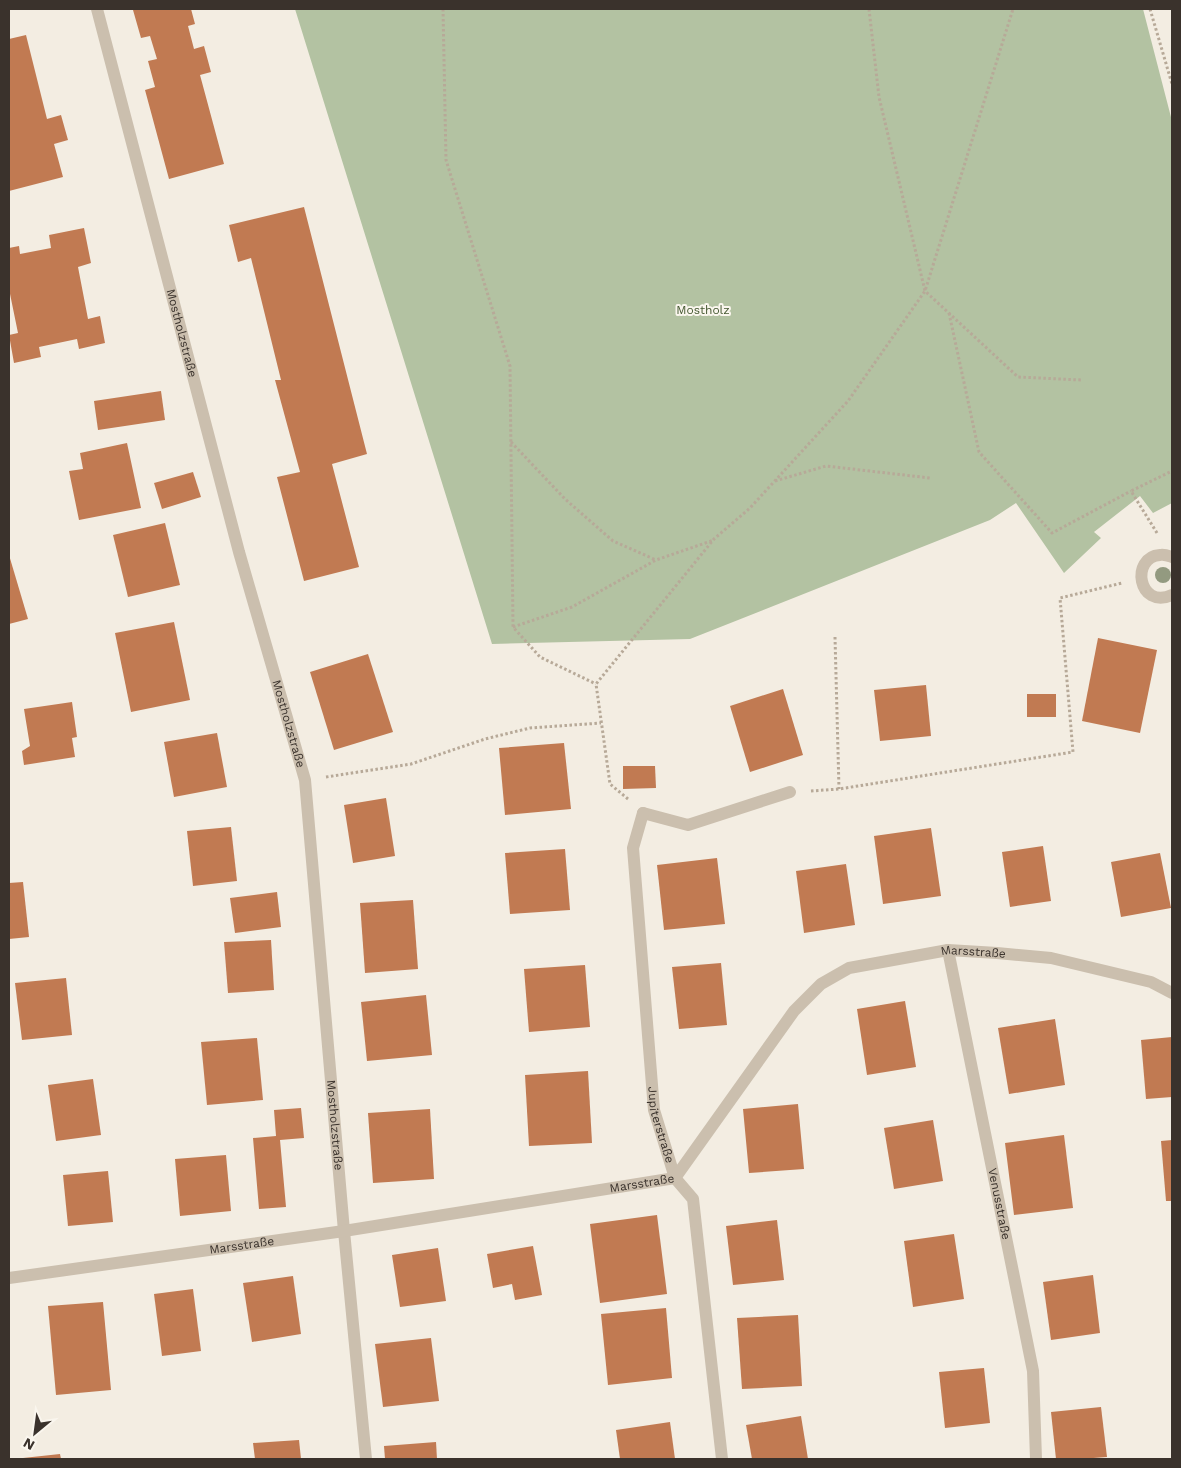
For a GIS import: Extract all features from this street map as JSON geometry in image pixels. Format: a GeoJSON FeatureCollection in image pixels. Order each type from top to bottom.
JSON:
{"type":"FeatureCollection","features":[{"type":"Feature","properties":{"kind":"street","name":"Mostholzstraße"},"geometry":{"type":"LineString","coordinates":[[97,9],[239,552],[305,780],[344,1231],[366,1459]]}},
{"type":"Feature","properties":{"kind":"street"},"geometry":{"type":"LineString","coordinates":[[1172,557],[1160,555],[1151,558],[1142,568],[1141,579],[1146,591],[1154,596],[1164,598],[1172,595]]}},
{"type":"Feature","properties":{"kind":"street"},"geometry":{"type":"LineString","coordinates":[[643,813],[688,825],[790,792]]}},
{"type":"Feature","properties":{"kind":"street","name":"Jupiterstraße"},"geometry":{"type":"LineString","coordinates":[[643,813],[633,848],[654,1110],[675,1178],[693,1199],[722,1459]]}},
{"type":"Feature","properties":{"kind":"street","name":"Marsstraße"},"geometry":{"type":"LineString","coordinates":[[9,1278],[344,1231],[675,1178],[794,1010],[821,984],[850,968],[948,950],[997,953],[1051,958],[1151,982],[1172,993]]}},
{"type":"Feature","properties":{"kind":"street","name":"Venusstraße"},"geometry":{"type":"LineString","coordinates":[[948,950],[1033,1371],[1036,1459]]}},
{"type":"Feature","properties":{"kind":"path"},"geometry":{"type":"LineString","coordinates":[[443,9],[446,160],[510,366],[513,627],[540,656],[596,684]]}},
{"type":"Feature","properties":{"kind":"path"},"geometry":{"type":"LineString","coordinates":[[869,9],[879,97],[925,291],[1018,377],[1081,380]]}},
{"type":"Feature","properties":{"kind":"path"},"geometry":{"type":"LineString","coordinates":[[643,813],[610,784],[596,684],[714,540],[750,508],[848,401],[925,291],[1013,9]]}},
{"type":"Feature","properties":{"kind":"path"},"geometry":{"type":"LineString","coordinates":[[1150,9],[1172,84]]}},
{"type":"Feature","properties":{"kind":"path"},"geometry":{"type":"LineString","coordinates":[[948,313],[979,452],[1052,533],[1172,471]]}},
{"type":"Feature","properties":{"kind":"path"},"geometry":{"type":"LineString","coordinates":[[511,442],[565,499],[613,540],[656,560]]}},
{"type":"Feature","properties":{"kind":"path"},"geometry":{"type":"LineString","coordinates":[[775,481],[826,466],[930,478]]}},
{"type":"Feature","properties":{"kind":"path"},"geometry":{"type":"LineString","coordinates":[[1131,491],[1172,557]]}},
{"type":"Feature","properties":{"kind":"path"},"geometry":{"type":"LineString","coordinates":[[513,627],[572,607],[656,560],[714,540]]}},
{"type":"Feature","properties":{"kind":"path"},"geometry":{"type":"LineString","coordinates":[[790,792],[839,789],[1073,752],[1060,598],[1141,579]]}},
{"type":"Feature","properties":{"kind":"path"},"geometry":{"type":"LineString","coordinates":[[835,637],[839,789]]}},
{"type":"Feature","properties":{"kind":"path"},"geometry":{"type":"LineString","coordinates":[[305,780],[411,764],[485,739],[530,728],[601,723]]}},
{"type":"Feature","properties":{"kind":"green space","name":"Mostholz"},"geometry":{"type":"Polygon","coordinates":[[[295,9],[1143,9],[1172,121],[1172,503],[1153,513],[1140,496],[1094,532],[1101,538],[1064,573],[1016,503],[990,520],[690,639],[492,644],[295,9]]]}},
{"type":"Feature","properties":{"kind":"building"},"geometry":{"type":"Polygon","coordinates":[[[191,9],[195,24],[188,26],[194,49],[204,46],[211,72],[200,75],[224,164],[169,179],[145,90],[155,87],[148,61],[157,59],[150,36],[141,38],[133,10],[191,9]]]}},
{"type":"Feature","properties":{"kind":"building"},"geometry":{"type":"Polygon","coordinates":[[[26,35],[47,119],[61,115],[68,140],[54,144],[63,177],[9,191],[9,39],[26,35]]]}},
{"type":"Feature","properties":{"kind":"building"},"geometry":{"type":"Polygon","coordinates":[[[304,207],[367,454],[332,464],[359,567],[304,581],[277,477],[300,472],[275,380],[281,380],[251,258],[238,262],[229,225],[304,207]]]}},
{"type":"Feature","properties":{"kind":"building"},"geometry":{"type":"Polygon","coordinates":[[[84,228],[91,263],[78,267],[88,319],[100,316],[105,343],[79,349],[77,339],[39,347],[41,357],[14,363],[9,335],[18,333],[9,289],[9,248],[19,246],[20,254],[51,248],[49,235],[84,228]]]}},
{"type":"Feature","properties":{"kind":"building"},"geometry":{"type":"Polygon","coordinates":[[[161,391],[165,420],[98,430],[94,401],[161,391]]]}},
{"type":"Feature","properties":{"kind":"building"},"geometry":{"type":"Polygon","coordinates":[[[127,443],[141,508],[79,520],[69,471],[83,469],[80,453],[127,443]]]}},
{"type":"Feature","properties":{"kind":"building"},"geometry":{"type":"Polygon","coordinates":[[[193,472],[201,497],[162,509],[154,483],[193,472]]]}},
{"type":"Feature","properties":{"kind":"building"},"geometry":{"type":"Polygon","coordinates":[[[165,523],[180,585],[128,597],[113,535],[165,523]]]}},
{"type":"Feature","properties":{"kind":"building"},"geometry":{"type":"Polygon","coordinates":[[[9,555],[28,619],[9,624],[9,555]]]}},
{"type":"Feature","properties":{"kind":"building"},"geometry":{"type":"Polygon","coordinates":[[[174,622],[190,700],[131,712],[115,633],[174,622]]]}},
{"type":"Feature","properties":{"kind":"building"},"geometry":{"type":"Polygon","coordinates":[[[1098,638],[1157,650],[1140,733],[1082,721],[1098,638]]]}},
{"type":"Feature","properties":{"kind":"building"},"geometry":{"type":"Polygon","coordinates":[[[368,654],[393,732],[334,750],[310,672],[368,654]]]}},
{"type":"Feature","properties":{"kind":"building"},"geometry":{"type":"Polygon","coordinates":[[[926,685],[931,736],[880,741],[874,690],[926,685]]]}},
{"type":"Feature","properties":{"kind":"building"},"geometry":{"type":"Polygon","coordinates":[[[783,689],[803,755],[750,772],[730,706],[783,689]]]}},
{"type":"Feature","properties":{"kind":"building"},"geometry":{"type":"Polygon","coordinates":[[[1027,694],[1056,694],[1056,717],[1027,717],[1027,694]]]}},
{"type":"Feature","properties":{"kind":"building"},"geometry":{"type":"Polygon","coordinates":[[[72,702],[77,737],[72,738],[75,757],[24,765],[22,751],[30,746],[24,709],[72,702]]]}},
{"type":"Feature","properties":{"kind":"building"},"geometry":{"type":"Polygon","coordinates":[[[217,733],[227,787],[174,797],[164,742],[217,733]]]}},
{"type":"Feature","properties":{"kind":"building"},"geometry":{"type":"Polygon","coordinates":[[[564,743],[571,809],[505,815],[499,748],[564,743]]]}},
{"type":"Feature","properties":{"kind":"building"},"geometry":{"type":"Polygon","coordinates":[[[623,766],[655,766],[656,788],[623,789],[623,766]]]}},
{"type":"Feature","properties":{"kind":"building"},"geometry":{"type":"Polygon","coordinates":[[[386,798],[395,856],[353,863],[344,805],[386,798]]]}},
{"type":"Feature","properties":{"kind":"building"},"geometry":{"type":"Polygon","coordinates":[[[231,827],[237,881],[193,886],[187,831],[231,827]]]}},
{"type":"Feature","properties":{"kind":"building"},"geometry":{"type":"Polygon","coordinates":[[[931,828],[941,896],[883,904],[874,836],[931,828]]]}},
{"type":"Feature","properties":{"kind":"building"},"geometry":{"type":"Polygon","coordinates":[[[1043,846],[1051,901],[1010,907],[1002,852],[1043,846]]]}},
{"type":"Feature","properties":{"kind":"building"},"geometry":{"type":"Polygon","coordinates":[[[565,849],[570,910],[510,914],[505,853],[565,849]]]}},
{"type":"Feature","properties":{"kind":"building"},"geometry":{"type":"Polygon","coordinates":[[[1160,853],[1171,908],[1121,917],[1111,862],[1160,853]]]}},
{"type":"Feature","properties":{"kind":"building"},"geometry":{"type":"Polygon","coordinates":[[[717,858],[725,924],[664,930],[657,865],[717,858]]]}},
{"type":"Feature","properties":{"kind":"building"},"geometry":{"type":"Polygon","coordinates":[[[846,864],[855,925],[804,933],[796,871],[846,864]]]}},
{"type":"Feature","properties":{"kind":"building"},"geometry":{"type":"Polygon","coordinates":[[[23,882],[29,937],[9,939],[9,883],[23,882]]]}},
{"type":"Feature","properties":{"kind":"building"},"geometry":{"type":"Polygon","coordinates":[[[277,892],[281,927],[235,933],[230,898],[277,892]]]}},
{"type":"Feature","properties":{"kind":"building"},"geometry":{"type":"Polygon","coordinates":[[[413,900],[418,969],[365,973],[360,903],[413,900]]]}},
{"type":"Feature","properties":{"kind":"building"},"geometry":{"type":"Polygon","coordinates":[[[271,940],[274,990],[228,993],[224,942],[271,940]]]}},
{"type":"Feature","properties":{"kind":"building"},"geometry":{"type":"Polygon","coordinates":[[[721,963],[727,1025],[679,1029],[672,967],[721,963]]]}},
{"type":"Feature","properties":{"kind":"building"},"geometry":{"type":"Polygon","coordinates":[[[585,965],[590,1027],[529,1032],[524,969],[585,965]]]}},
{"type":"Feature","properties":{"kind":"building"},"geometry":{"type":"Polygon","coordinates":[[[66,978],[72,1035],[22,1040],[15,983],[66,978]]]}},
{"type":"Feature","properties":{"kind":"building"},"geometry":{"type":"Polygon","coordinates":[[[426,995],[432,1055],[367,1061],[361,1002],[426,995]]]}},
{"type":"Feature","properties":{"kind":"building"},"geometry":{"type":"Polygon","coordinates":[[[905,1001],[916,1067],[867,1075],[857,1009],[905,1001]]]}},
{"type":"Feature","properties":{"kind":"building"},"geometry":{"type":"Polygon","coordinates":[[[1055,1019],[1065,1085],[1009,1094],[998,1028],[1055,1019]]]}},
{"type":"Feature","properties":{"kind":"building"},"geometry":{"type":"Polygon","coordinates":[[[1172,1037],[1172,1097],[1146,1099],[1141,1040],[1172,1037]]]}},
{"type":"Feature","properties":{"kind":"building"},"geometry":{"type":"Polygon","coordinates":[[[257,1038],[263,1100],[207,1105],[201,1042],[257,1038]]]}},
{"type":"Feature","properties":{"kind":"building"},"geometry":{"type":"Polygon","coordinates":[[[588,1071],[592,1143],[529,1146],[525,1075],[588,1071]]]}},
{"type":"Feature","properties":{"kind":"building"},"geometry":{"type":"Polygon","coordinates":[[[93,1079],[101,1135],[56,1141],[48,1085],[93,1079]]]}},
{"type":"Feature","properties":{"kind":"building"},"geometry":{"type":"Polygon","coordinates":[[[798,1104],[804,1169],[749,1173],[743,1109],[798,1104]]]}},
{"type":"Feature","properties":{"kind":"building"},"geometry":{"type":"Polygon","coordinates":[[[301,1108],[304,1138],[280,1140],[286,1207],[259,1209],[253,1138],[276,1136],[274,1110],[301,1108]]]}},
{"type":"Feature","properties":{"kind":"building"},"geometry":{"type":"Polygon","coordinates":[[[430,1109],[434,1179],[373,1183],[368,1113],[430,1109]]]}},
{"type":"Feature","properties":{"kind":"building"},"geometry":{"type":"Polygon","coordinates":[[[933,1120],[943,1181],[894,1189],[884,1128],[933,1120]]]}},
{"type":"Feature","properties":{"kind":"building"},"geometry":{"type":"Polygon","coordinates":[[[1064,1135],[1073,1208],[1014,1215],[1005,1143],[1064,1135]]]}},
{"type":"Feature","properties":{"kind":"building"},"geometry":{"type":"Polygon","coordinates":[[[1172,1140],[1172,1201],[1166,1201],[1161,1141],[1172,1140]]]}},
{"type":"Feature","properties":{"kind":"building"},"geometry":{"type":"Polygon","coordinates":[[[226,1155],[231,1211],[180,1216],[175,1159],[226,1155]]]}},
{"type":"Feature","properties":{"kind":"building"},"geometry":{"type":"Polygon","coordinates":[[[108,1171],[113,1222],[68,1226],[63,1175],[108,1171]]]}},
{"type":"Feature","properties":{"kind":"building"},"geometry":{"type":"Polygon","coordinates":[[[657,1215],[667,1294],[600,1303],[590,1224],[657,1215]]]}},
{"type":"Feature","properties":{"kind":"building"},"geometry":{"type":"Polygon","coordinates":[[[777,1220],[784,1280],[733,1285],[726,1226],[777,1220]]]}},
{"type":"Feature","properties":{"kind":"building"},"geometry":{"type":"Polygon","coordinates":[[[954,1234],[964,1299],[913,1307],[904,1241],[954,1234]]]}},
{"type":"Feature","properties":{"kind":"building"},"geometry":{"type":"Polygon","coordinates":[[[533,1246],[542,1295],[515,1300],[512,1284],[493,1288],[487,1254],[533,1246]]]}},
{"type":"Feature","properties":{"kind":"building"},"geometry":{"type":"Polygon","coordinates":[[[438,1248],[446,1301],[400,1307],[392,1255],[438,1248]]]}},
{"type":"Feature","properties":{"kind":"building"},"geometry":{"type":"Polygon","coordinates":[[[1093,1275],[1100,1333],[1051,1340],[1043,1282],[1093,1275]]]}},
{"type":"Feature","properties":{"kind":"building"},"geometry":{"type":"Polygon","coordinates":[[[293,1276],[301,1334],[252,1342],[243,1283],[293,1276]]]}},
{"type":"Feature","properties":{"kind":"building"},"geometry":{"type":"Polygon","coordinates":[[[193,1289],[201,1351],[162,1356],[154,1294],[193,1289]]]}},
{"type":"Feature","properties":{"kind":"building"},"geometry":{"type":"Polygon","coordinates":[[[103,1302],[111,1390],[56,1395],[48,1306],[103,1302]]]}},
{"type":"Feature","properties":{"kind":"building"},"geometry":{"type":"Polygon","coordinates":[[[666,1308],[672,1378],[608,1385],[601,1314],[666,1308]]]}},
{"type":"Feature","properties":{"kind":"building"},"geometry":{"type":"Polygon","coordinates":[[[798,1315],[802,1386],[742,1389],[737,1318],[798,1315]]]}},
{"type":"Feature","properties":{"kind":"building"},"geometry":{"type":"Polygon","coordinates":[[[431,1338],[439,1401],[383,1407],[375,1344],[431,1338]]]}},
{"type":"Feature","properties":{"kind":"building"},"geometry":{"type":"Polygon","coordinates":[[[984,1368],[990,1423],[945,1428],[939,1372],[984,1368]]]}},
{"type":"Feature","properties":{"kind":"building"},"geometry":{"type":"Polygon","coordinates":[[[1101,1407],[1107,1457],[1056,1459],[1051,1412],[1101,1407]]]}},
{"type":"Feature","properties":{"kind":"building"},"geometry":{"type":"Polygon","coordinates":[[[801,1416],[808,1459],[752,1459],[746,1425],[801,1416]]]}},
{"type":"Feature","properties":{"kind":"building"},"geometry":{"type":"Polygon","coordinates":[[[670,1422],[675,1459],[620,1459],[616,1430],[670,1422]]]}},
{"type":"Feature","properties":{"kind":"building"},"geometry":{"type":"Polygon","coordinates":[[[299,1440],[301,1459],[255,1459],[253,1443],[299,1440]]]}},
{"type":"Feature","properties":{"kind":"building"},"geometry":{"type":"Polygon","coordinates":[[[436,1442],[437,1459],[385,1459],[384,1446],[436,1442]]]}},
{"type":"Feature","properties":{"kind":"building"},"geometry":{"type":"Polygon","coordinates":[[[60,1454],[61,1459],[23,1459],[23,1458],[60,1454]]]}}]}
